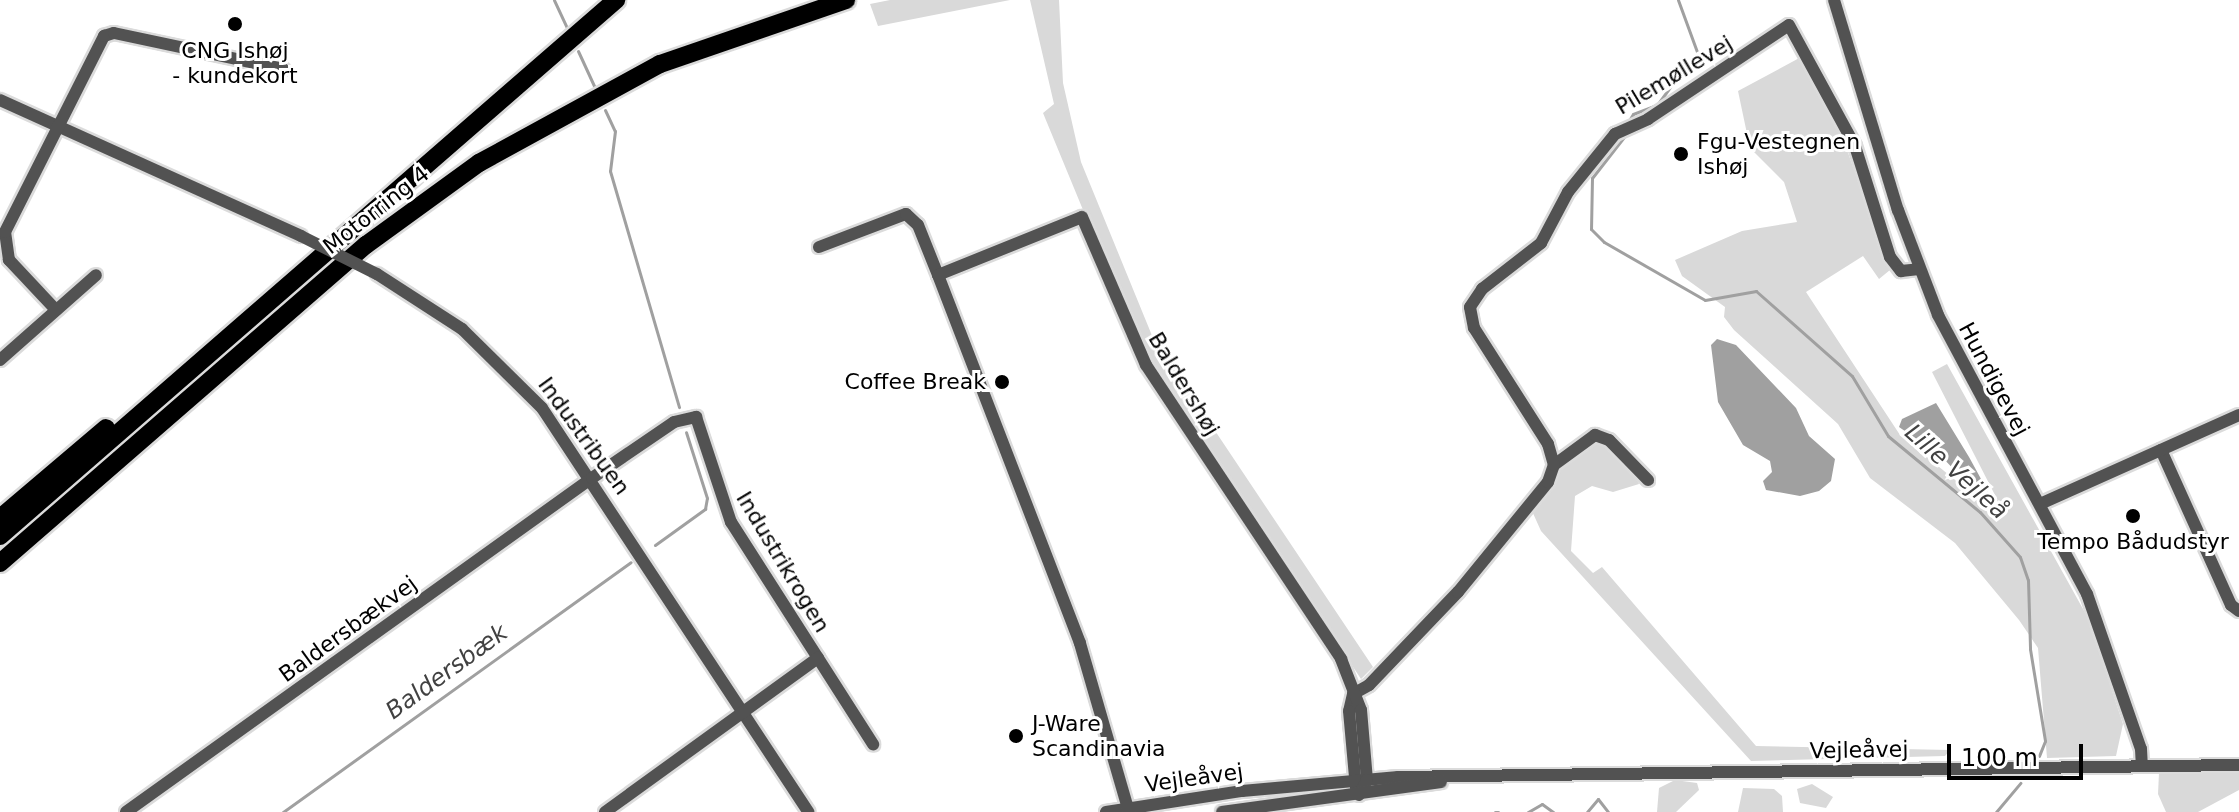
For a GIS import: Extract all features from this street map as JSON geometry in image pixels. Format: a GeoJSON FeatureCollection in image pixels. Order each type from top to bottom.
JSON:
{"type":"FeatureCollection","features":[{"type":"Feature","properties":{"kind":"highway","name":"Motorring 4"},"geometry":{"type":"LineString","coordinates":[[0,536],[616,0]]}},
{"type":"Feature","properties":{"kind":"highway","name":"Motorring 4"},"geometry":{"type":"LineString","coordinates":[[0,563],[366,245],[479,163],[660,64],[846,0]]}},
{"type":"Feature","properties":{"kind":"highway"},"geometry":{"type":"LineString","coordinates":[[0,518],[116,419],[158,400]]}},
{"type":"Feature","properties":{"kind":"highway"},"geometry":{"type":"LineString","coordinates":[[0,579],[64,517],[69,501]]}},
{"type":"Feature","properties":{"kind":"street","name":"Hundigevej"},"geometry":{"type":"LineString","coordinates":[[1834,0],[1919,269],[1938,315],[2087,594],[2141,749],[2142,766]]}},
{"type":"Feature","properties":{"kind":"street","name":"Pilemøllevej"},"geometry":{"type":"LineString","coordinates":[[1554,465],[1548,444],[1474,328],[1470,307],[1482,289],[1541,243],[1568,192],[1615,134],[1636,125],[1789,25],[1855,146],[1890,257],[1901,271],[1919,269]]}},
{"type":"Feature","properties":{"kind":"street"},"geometry":{"type":"LineString","coordinates":[[56,310],[9,260],[4,245],[5,232],[100,41],[109,33],[283,69]]}},
{"type":"Feature","properties":{"kind":"street","name":"Industribuen"},"geometry":{"type":"LineString","coordinates":[[0,100],[301,236],[377,274],[462,329],[542,408],[592,478],[808,812]]}},
{"type":"Feature","properties":{"kind":"street"},"geometry":{"type":"LineString","coordinates":[[819,247],[906,214],[918,225],[1039,526],[1080,643],[1128,810]]}},
{"type":"Feature","properties":{"kind":"street","name":"Baldershøj"},"geometry":{"type":"LineString","coordinates":[[938,275],[1082,217],[1146,365],[1341,659],[1361,710],[1367,780]]}},
{"type":"Feature","properties":{"kind":"street"},"geometry":{"type":"LineString","coordinates":[[0,360],[96,275]]}},
{"type":"Feature","properties":{"kind":"street"},"geometry":{"type":"LineString","coordinates":[[2040,504],[2239,415]]}},
{"type":"Feature","properties":{"kind":"street","name":"Industrikrogen"},"geometry":{"type":"LineString","coordinates":[[592,478],[674,422],[696,417],[731,522],[873,744]]}},
{"type":"Feature","properties":{"kind":"street"},"geometry":{"type":"LineString","coordinates":[[1353,694],[1369,685],[1458,592],[1548,482],[1554,465],[1595,435],[1609,440],[1648,480]]}},
{"type":"Feature","properties":{"kind":"street"},"geometry":{"type":"LineString","coordinates":[[2161,450],[2231,605],[2239,611]]}},
{"type":"Feature","properties":{"kind":"street","name":"Baldersbækvej"},"geometry":{"type":"LineString","coordinates":[[126,812],[592,478]]}},
{"type":"Feature","properties":{"kind":"street","name":"Industrikrogen"},"geometry":{"type":"LineString","coordinates":[[605,812],[818,658]]}},
{"type":"Feature","properties":{"kind":"street","name":"Baldershøj"},"geometry":{"type":"LineString","coordinates":[[1353,694],[1349,711],[1353,781],[1359,795]]}},
{"type":"Feature","properties":{"kind":"street","name":"Vejleåvej"},"geometry":{"type":"LineString","coordinates":[[1106,812],[1353,781],[1480,775],[2239,765]]}},
{"type":"Feature","properties":{"kind":"street","name":"Vejleåvej"},"geometry":{"type":"LineString","coordinates":[[1222,812],[1359,795],[1480,775]]}},
{"type":"Feature","properties":{"kind":"street"},"geometry":{"type":"LineString","coordinates":[[1359,795],[1367,780]]}},
{"type":"Feature","properties":{"kind":"shaded area"},"geometry":{"type":"Polygon","coordinates":[[[890,0],[1010,0],[878,26],[870,4],[890,0]]]}},
{"type":"Feature","properties":{"kind":"shaded area"},"geometry":{"type":"Polygon","coordinates":[[[1030,0],[1059,0],[1063,83],[1081,162],[1153,338],[1373,667],[1361,679],[1146,354],[1126,314],[1043,113],[1054,104],[1030,0]]]}},
{"type":"Feature","properties":{"kind":"shaded area"},"geometry":{"type":"Polygon","coordinates":[[[1803,56],[1842,136],[1890,270],[1879,279],[1863,256],[1806,292],[1900,435],[1987,506],[1997,499],[1932,372],[1947,364],[2088,618],[2123,724],[2116,756],[2047,758],[2038,648],[2019,620],[1955,543],[1870,478],[1838,424],[1734,330],[1724,317],[1725,307],[1682,276],[1675,260],[1742,231],[1797,222],[1784,182],[1750,148],[1738,91],[1803,56]]]}},
{"type":"Feature","properties":{"kind":"shaded area"},"geometry":{"type":"Polygon","coordinates":[[[1717,339],[1736,345],[1796,408],[1809,436],[1835,459],[1831,481],[1819,491],[1800,496],[1766,490],[1763,481],[1772,472],[1770,461],[1743,445],[1718,402],[1711,345],[1717,339]]]}},
{"type":"Feature","properties":{"kind":"shaded area"},"geometry":{"type":"Polygon","coordinates":[[[1936,403],[1992,499],[1985,502],[1940,455],[1899,427],[1902,419],[1936,403]]]}},
{"type":"Feature","properties":{"kind":"shaded area"},"geometry":{"type":"Polygon","coordinates":[[[1603,441],[1635,471],[1639,484],[1613,492],[1592,486],[1575,496],[1571,551],[1593,573],[1602,567],[1756,746],[1950,750],[1945,756],[1751,761],[1541,531],[1532,511],[1563,465],[1590,442],[1603,441]]]}},
{"type":"Feature","properties":{"kind":"shaded area"},"geometry":{"type":"Polygon","coordinates":[[[2239,772],[2239,790],[2198,812],[2166,812],[2158,794],[2159,773],[2239,772]]]}},
{"type":"Feature","properties":{"kind":"shaded area"},"geometry":{"type":"Polygon","coordinates":[[[1675,780],[1697,783],[1699,790],[1676,812],[1657,812],[1659,788],[1675,780]]]}},
{"type":"Feature","properties":{"kind":"shaded area"},"geometry":{"type":"Polygon","coordinates":[[[1812,784],[1833,797],[1826,808],[1800,803],[1797,789],[1812,784]]]}},
{"type":"Feature","properties":{"kind":"shaded area"},"geometry":{"type":"Polygon","coordinates":[[[1743,788],[1774,789],[1782,796],[1783,812],[1738,812],[1743,788]]]}},
{"type":"Feature","properties":{"kind":"waterway","name":"Baldersbæk"},"geometry":{"type":"LineString","coordinates":[[554,0],[566,26]]}},
{"type":"Feature","properties":{"kind":"waterway","name":"Lille Vejleå"},"geometry":{"type":"LineString","coordinates":[[1628,122],[1633,114],[1657,105],[1679,75],[1700,60],[1678,0]]}},
{"type":"Feature","properties":{"kind":"waterway","name":"Baldersbæk"},"geometry":{"type":"LineString","coordinates":[[578,51],[595,88]]}},
{"type":"Feature","properties":{"kind":"waterway","name":"Baldersbæk"},"geometry":{"type":"LineString","coordinates":[[605,110],[615,131],[610,171],[679,407]]}},
{"type":"Feature","properties":{"kind":"waterway","name":"Lille Vejleå"},"geometry":{"type":"LineString","coordinates":[[1627,133],[1592,178],[1591,229],[1604,242],[1705,300],[1756,291],[1852,376],[1888,436],[1980,512],[2020,557],[2028,580],[2030,649],[2045,741],[2039,756]]}},
{"type":"Feature","properties":{"kind":"waterway","name":"Baldersbæk"},"geometry":{"type":"LineString","coordinates":[[655,545],[705,509],[707,498],[686,432]]}},
{"type":"Feature","properties":{"kind":"waterway","name":"Baldersbæk"},"geometry":{"type":"LineString","coordinates":[[283,812],[631,562]]}},
{"type":"Feature","properties":{"kind":"waterway","name":"Lille Vejleå"},"geometry":{"type":"LineString","coordinates":[[1996,812],[2020,783]]}},
{"type":"Feature","properties":{"kind":"waterway"},"geometry":{"type":"LineString","coordinates":[[1587,812],[1598,799],[1608,812]]}},
{"type":"Feature","properties":{"kind":"waterway"},"geometry":{"type":"LineString","coordinates":[[1528,812],[1542,804],[1553,812]]}},
{"type":"Feature","properties":{"kind":"place","name":"CNG Ishøj - kundekort"},"geometry":{"type":"Point","coordinates":[235,24]}},
{"type":"Feature","properties":{"kind":"place","name":"Fgu-Vestegnen Ishøj"},"geometry":{"type":"Point","coordinates":[1681,154]}},
{"type":"Feature","properties":{"kind":"place","name":"Coffee Break"},"geometry":{"type":"Point","coordinates":[1002,382]}},
{"type":"Feature","properties":{"kind":"place","name":"Tempo Bådudstyr"},"geometry":{"type":"Point","coordinates":[2133,516]}},
{"type":"Feature","properties":{"kind":"place","name":"J-Ware Scandinavia"},"geometry":{"type":"Point","coordinates":[1016,736]}}]}
